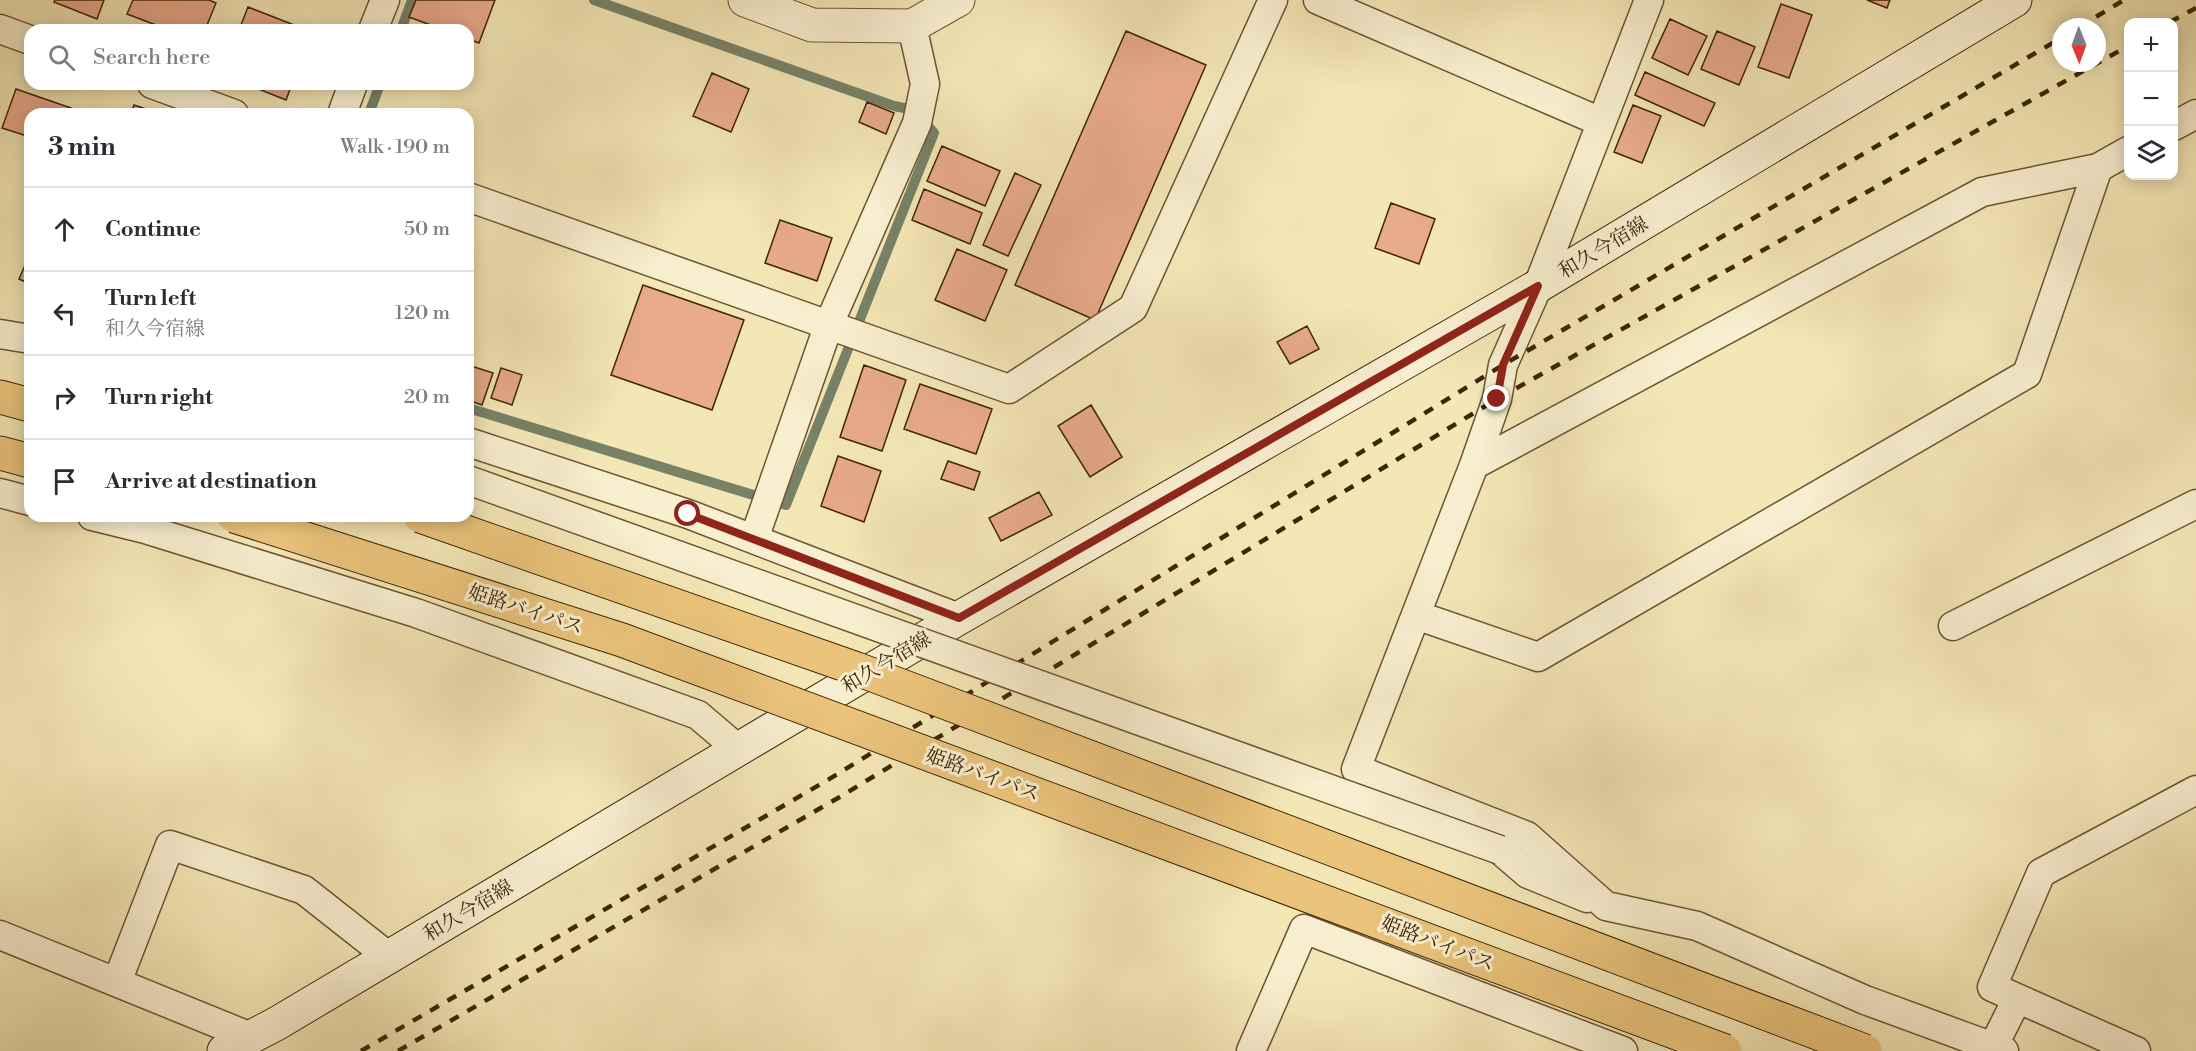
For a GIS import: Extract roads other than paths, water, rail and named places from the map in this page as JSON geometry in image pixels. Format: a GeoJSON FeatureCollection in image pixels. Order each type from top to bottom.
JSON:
{"type":"FeatureCollection","features":[{"type":"Feature","properties":{"kind":"highway"},"geometry":{"type":"LineString","coordinates":[[0,397],[24,403]]}},
{"type":"Feature","properties":{"kind":"highway"},"geometry":{"type":"LineString","coordinates":[[0,453],[24,459]]}},
{"type":"Feature","properties":{"kind":"highway","name":"姫路バイパス"},"geometry":{"type":"LineString","coordinates":[[253,522],[622,640],[1725,1051]]}},
{"type":"Feature","properties":{"kind":"highway"},"geometry":{"type":"LineString","coordinates":[[437,522],[868,673],[1865,1051]]}},
{"type":"Feature","properties":{"kind":"main road"},"geometry":{"type":"LineString","coordinates":[[745,0],[812,25],[912,26],[958,0]]}},
{"type":"Feature","properties":{"kind":"main road","name":"和久今宿線"},"geometry":{"type":"LineString","coordinates":[[237,1044],[739,750],[959,618],[1538,286],[2015,0]]}},
{"type":"Feature","properties":{"kind":"street"},"geometry":{"type":"LineString","coordinates":[[376,24],[385,0]]}},
{"type":"Feature","properties":{"kind":"street"},"geometry":{"type":"LineString","coordinates":[[474,199],[1009,389],[1133,308],[1273,0]]}},
{"type":"Feature","properties":{"kind":"street"},"geometry":{"type":"LineString","coordinates":[[1318,0],[1601,122]]}},
{"type":"Feature","properties":{"kind":"street"},"geometry":{"type":"LineString","coordinates":[[1606,906],[1527,836],[1356,770],[1474,465],[1497,399],[1503,365],[1538,286],[1649,0]]}},
{"type":"Feature","properties":{"kind":"street"},"geometry":{"type":"LineString","coordinates":[[753,539],[829,324],[917,123],[926,84],[912,26]]}},
{"type":"Feature","properties":{"kind":"street"},"geometry":{"type":"LineString","coordinates":[[0,28],[24,37]]}},
{"type":"Feature","properties":{"kind":"street"},"geometry":{"type":"LineString","coordinates":[[168,90],[218,108]]}},
{"type":"Feature","properties":{"kind":"street"},"geometry":{"type":"LineString","coordinates":[[344,108],[351,90]]}},
{"type":"Feature","properties":{"kind":"street"},"geometry":{"type":"LineString","coordinates":[[2178,124],[2196,114]]}},
{"type":"Feature","properties":{"kind":"street"},"geometry":{"type":"LineString","coordinates":[[1474,465],[1982,192],[2098,168],[2124,153]]}},
{"type":"Feature","properties":{"kind":"street"},"geometry":{"type":"LineString","coordinates":[[1416,615],[1538,657],[2027,374],[2098,168]]}},
{"type":"Feature","properties":{"kind":"street"},"geometry":{"type":"LineString","coordinates":[[0,334],[24,338]]}},
{"type":"Feature","properties":{"kind":"street"},"geometry":{"type":"LineString","coordinates":[[474,444],[688,514],[959,618]]}},
{"type":"Feature","properties":{"kind":"street"},"geometry":{"type":"LineString","coordinates":[[474,482],[1500,850],[1528,874],[1606,906],[1697,926],[1865,1000],[1999,1049],[2017,999]]}},
{"type":"Feature","properties":{"kind":"street"},"geometry":{"type":"LineString","coordinates":[[0,493],[24,499]]}},
{"type":"Feature","properties":{"kind":"street"},"geometry":{"type":"LineString","coordinates":[[1953,626],[2196,504]]}},
{"type":"Feature","properties":{"kind":"street"},"geometry":{"type":"LineString","coordinates":[[147,523],[416,614],[698,714],[739,750]]}},
{"type":"Feature","properties":{"kind":"street"},"geometry":{"type":"LineString","coordinates":[[2136,1051],[1992,987],[2041,873],[2196,789]]}},
{"type":"Feature","properties":{"kind":"street"},"geometry":{"type":"LineString","coordinates":[[117,982],[170,845],[304,890],[388,957]]}},
{"type":"Feature","properties":{"kind":"street"},"geometry":{"type":"LineString","coordinates":[[1251,1051],[1304,929],[1623,1051]]}},
{"type":"Feature","properties":{"kind":"street"},"geometry":{"type":"LineString","coordinates":[[0,935],[117,982],[237,1044]]}},
{"type":"Feature","properties":{"kind":"waterway"},"geometry":{"type":"LineString","coordinates":[[403,24],[412,0]]}},
{"type":"Feature","properties":{"kind":"waterway"},"geometry":{"type":"LineString","coordinates":[[474,410],[786,505],[934,133],[914,110],[894,106],[594,0]]}},
{"type":"Feature","properties":{"kind":"waterway"},"geometry":{"type":"LineString","coordinates":[[371,108],[378,90]]}},
{"type":"Feature","properties":{"kind":"railway"},"geometry":{"type":"LineString","coordinates":[[2094,18],[2124,0]]}},
{"type":"Feature","properties":{"kind":"railway"},"geometry":{"type":"LineString","coordinates":[[2177,18],[2196,8]]}},
{"type":"Feature","properties":{"kind":"railway"},"geometry":{"type":"LineString","coordinates":[[361,1051],[826,781],[1503,365],[2052,43]]}},
{"type":"Feature","properties":{"kind":"railway"},"geometry":{"type":"LineString","coordinates":[[398,1051],[838,798],[1497,399],[2124,48]]}}]}
